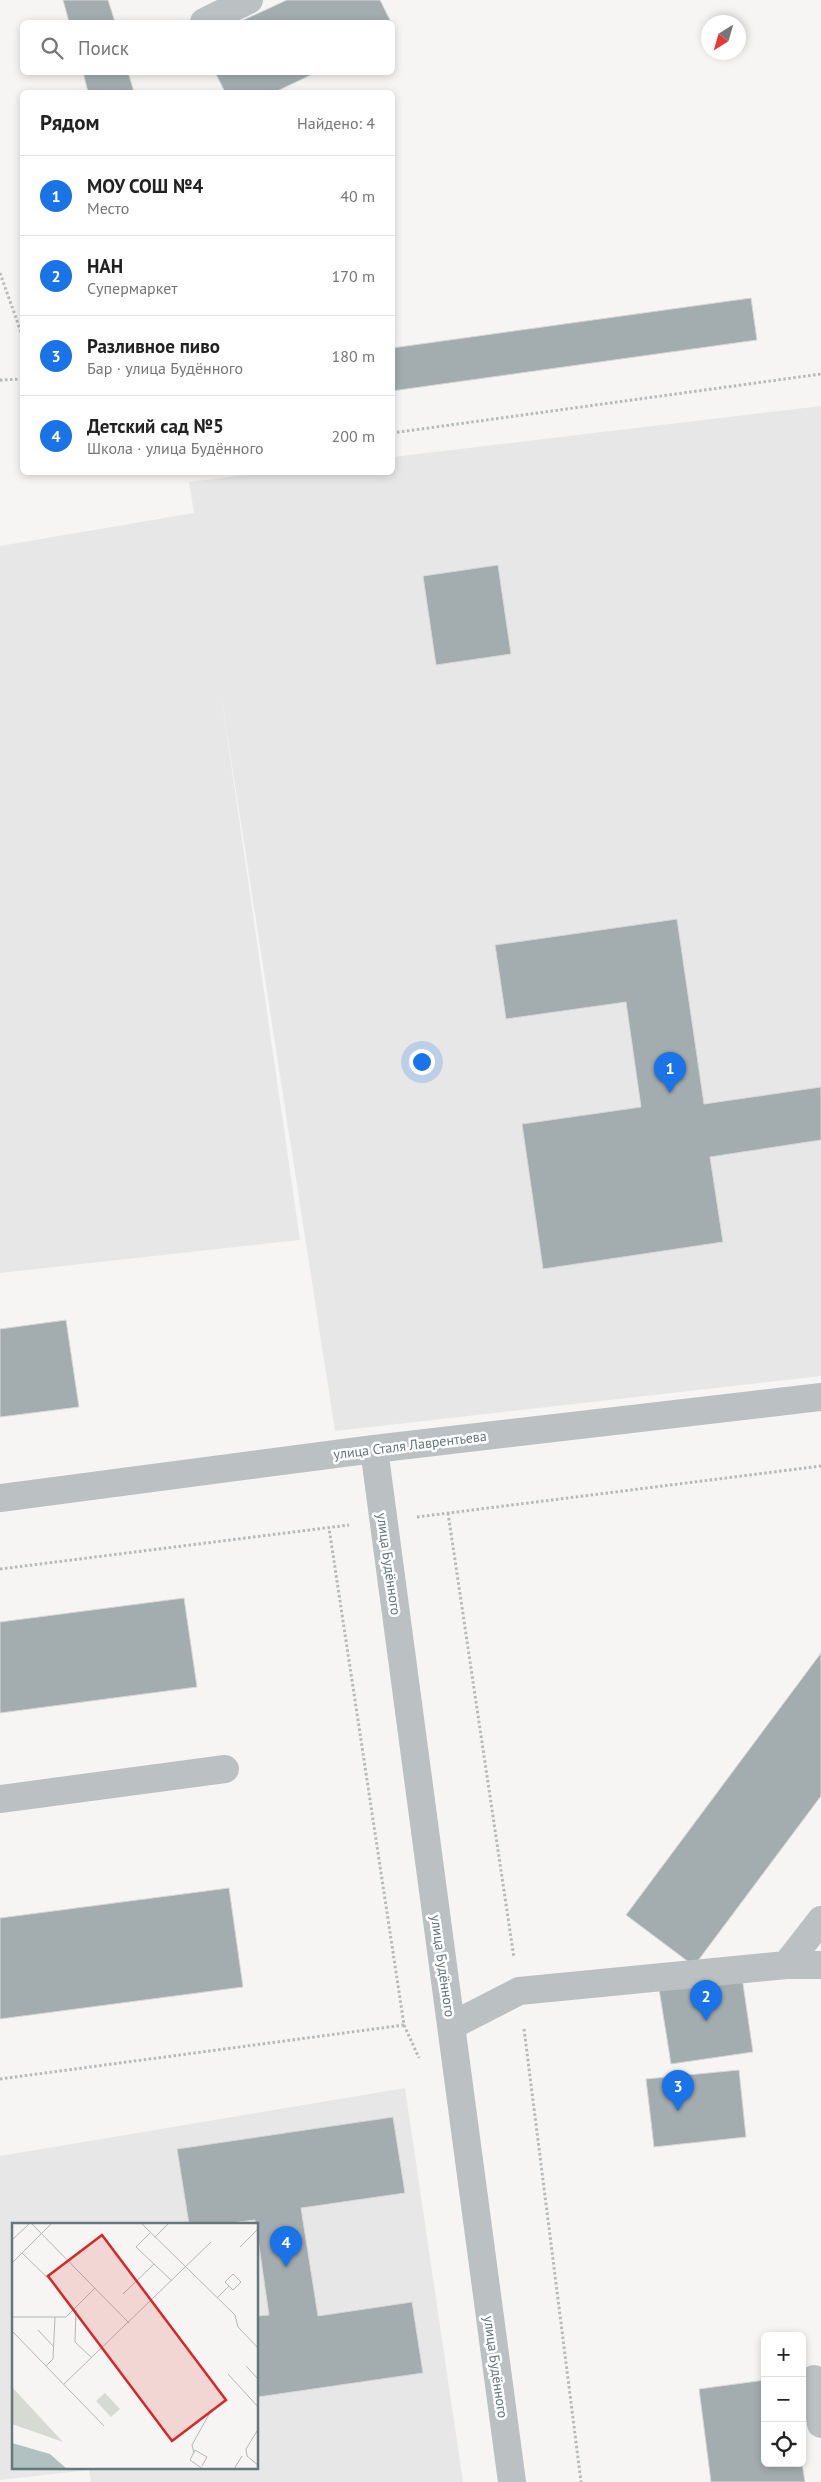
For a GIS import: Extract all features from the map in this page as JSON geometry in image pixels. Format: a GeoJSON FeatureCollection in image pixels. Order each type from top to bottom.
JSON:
{"type":"FeatureCollection","features":[{"type":"Feature","properties":{"kind":"street"},"geometry":{"type":"LineString","coordinates":[[208,20],[249,0]]}},
{"type":"Feature","properties":{"kind":"street","name":"улица Сталя Лаврентьева"},"geometry":{"type":"LineString","coordinates":[[0,1498],[374,1449],[821,1397]]}},
{"type":"Feature","properties":{"kind":"street","name":"улица Будённого"},"geometry":{"type":"LineString","coordinates":[[374,1449],[512,2482]]}},
{"type":"Feature","properties":{"kind":"street"},"geometry":{"type":"LineString","coordinates":[[0,1799],[225,1769]]}},
{"type":"Feature","properties":{"kind":"street"},"geometry":{"type":"LineString","coordinates":[[786,1965],[821,1920]]}},
{"type":"Feature","properties":{"kind":"street"},"geometry":{"type":"LineString","coordinates":[[451,2026],[519,1990],[786,1965],[821,1965]]}},
{"type":"Feature","properties":{"kind":"street"},"geometry":{"type":"LineString","coordinates":[[814,2379],[821,2424]]}},
{"type":"Feature","properties":{"kind":"path"},"geometry":{"type":"LineString","coordinates":[[0,273],[20,328]]}},
{"type":"Feature","properties":{"kind":"path"},"geometry":{"type":"LineString","coordinates":[[395,433],[821,374]]}},
{"type":"Feature","properties":{"kind":"path"},"geometry":{"type":"LineString","coordinates":[[0,380],[20,379]]}},
{"type":"Feature","properties":{"kind":"path"},"geometry":{"type":"LineString","coordinates":[[0,2079],[404,2025],[329,1528]]}},
{"type":"Feature","properties":{"kind":"shaded area"},"geometry":{"type":"Polygon","coordinates":[[[821,406],[821,1376],[335,1431],[221,694],[300,1240],[0,1273],[0,546],[194,513],[189,482],[244,475],[395,475],[395,457],[821,406]]]}},
{"type":"Feature","properties":{"kind":"shaded area"},"geometry":{"type":"Polygon","coordinates":[[[405,2088],[463,2482],[91,2482],[89,2470],[0,2480],[0,2156],[405,2088]]]}},
{"type":"Feature","properties":{"kind":"building"},"geometry":{"type":"Polygon","coordinates":[[[63,0],[108,0],[114,20],[68,20],[63,0]]]}},
{"type":"Feature","properties":{"kind":"building"},"geometry":{"type":"Polygon","coordinates":[[[287,0],[380,0],[390,20],[243,20],[287,0]]]}},
{"type":"Feature","properties":{"kind":"building"},"geometry":{"type":"Polygon","coordinates":[[[84,75],[129,75],[133,90],[88,90],[84,75]]]}},
{"type":"Feature","properties":{"kind":"building"},"geometry":{"type":"Polygon","coordinates":[[[216,75],[311,75],[279,90],[224,90],[216,75]]]}},
{"type":"Feature","properties":{"kind":"building"},"geometry":{"type":"Polygon","coordinates":[[[751,298],[757,340],[395,391],[395,348],[751,298]]]}},
{"type":"Feature","properties":{"kind":"building"},"geometry":{"type":"Polygon","coordinates":[[[498,565],[511,654],[436,665],[423,576],[498,565]]]}},
{"type":"Feature","properties":{"kind":"building"},"geometry":{"type":"Polygon","coordinates":[[[677,919],[704,1104],[821,1087],[821,1140],[710,1157],[723,1242],[543,1269],[522,1124],[641,1107],[626,1002],[506,1019],[495,945],[677,919]]]}},
{"type":"Feature","properties":{"kind":"building"},"geometry":{"type":"Polygon","coordinates":[[[66,1320],[79,1407],[0,1417],[0,1329],[66,1320]]]}},
{"type":"Feature","properties":{"kind":"building"},"geometry":{"type":"Polygon","coordinates":[[[184,1598],[197,1687],[0,1713],[0,1622],[184,1598]]]}},
{"type":"Feature","properties":{"kind":"building"},"geometry":{"type":"Polygon","coordinates":[[[821,1653],[821,1796],[694,1966],[626,1915],[821,1653]]]}},
{"type":"Feature","properties":{"kind":"building"},"geometry":{"type":"Polygon","coordinates":[[[229,1888],[243,1987],[0,2019],[0,1918],[229,1888]]]}},
{"type":"Feature","properties":{"kind":"building"},"geometry":{"type":"Polygon","coordinates":[[[742,1977],[753,2052],[671,2064],[659,1989],[742,1977]]]}},
{"type":"Feature","properties":{"kind":"building"},"geometry":{"type":"Polygon","coordinates":[[[739,2070],[746,2137],[654,2147],[646,2079],[739,2070]]]}},
{"type":"Feature","properties":{"kind":"building"},"geometry":{"type":"Polygon","coordinates":[[[393,2117],[405,2193],[301,2208],[318,2316],[412,2302],[423,2373],[259,2397],[259,2316],[269,2315],[259,2246],[259,2223],[255,2223],[255,2220],[231,2223],[189,2223],[177,2149],[393,2117]]]}},
{"type":"Feature","properties":{"kind":"building"},"geometry":{"type":"Polygon","coordinates":[[[761,2381],[761,2467],[803,2467],[805,2482],[711,2482],[699,2389],[761,2381]]]}},
{"type":"Feature","properties":{"kind":"place","name":"МОУ СОШ №4"},"geometry":{"type":"Point","coordinates":[670,1093]}},
{"type":"Feature","properties":{"kind":"place","name":"НАН"},"geometry":{"type":"Point","coordinates":[706,2021]}},
{"type":"Feature","properties":{"kind":"place","name":"Разливное пиво"},"geometry":{"type":"Point","coordinates":[678,2111]}},
{"type":"Feature","properties":{"kind":"place","name":"Детский сад №5"},"geometry":{"type":"Point","coordinates":[286,2267]}}]}
